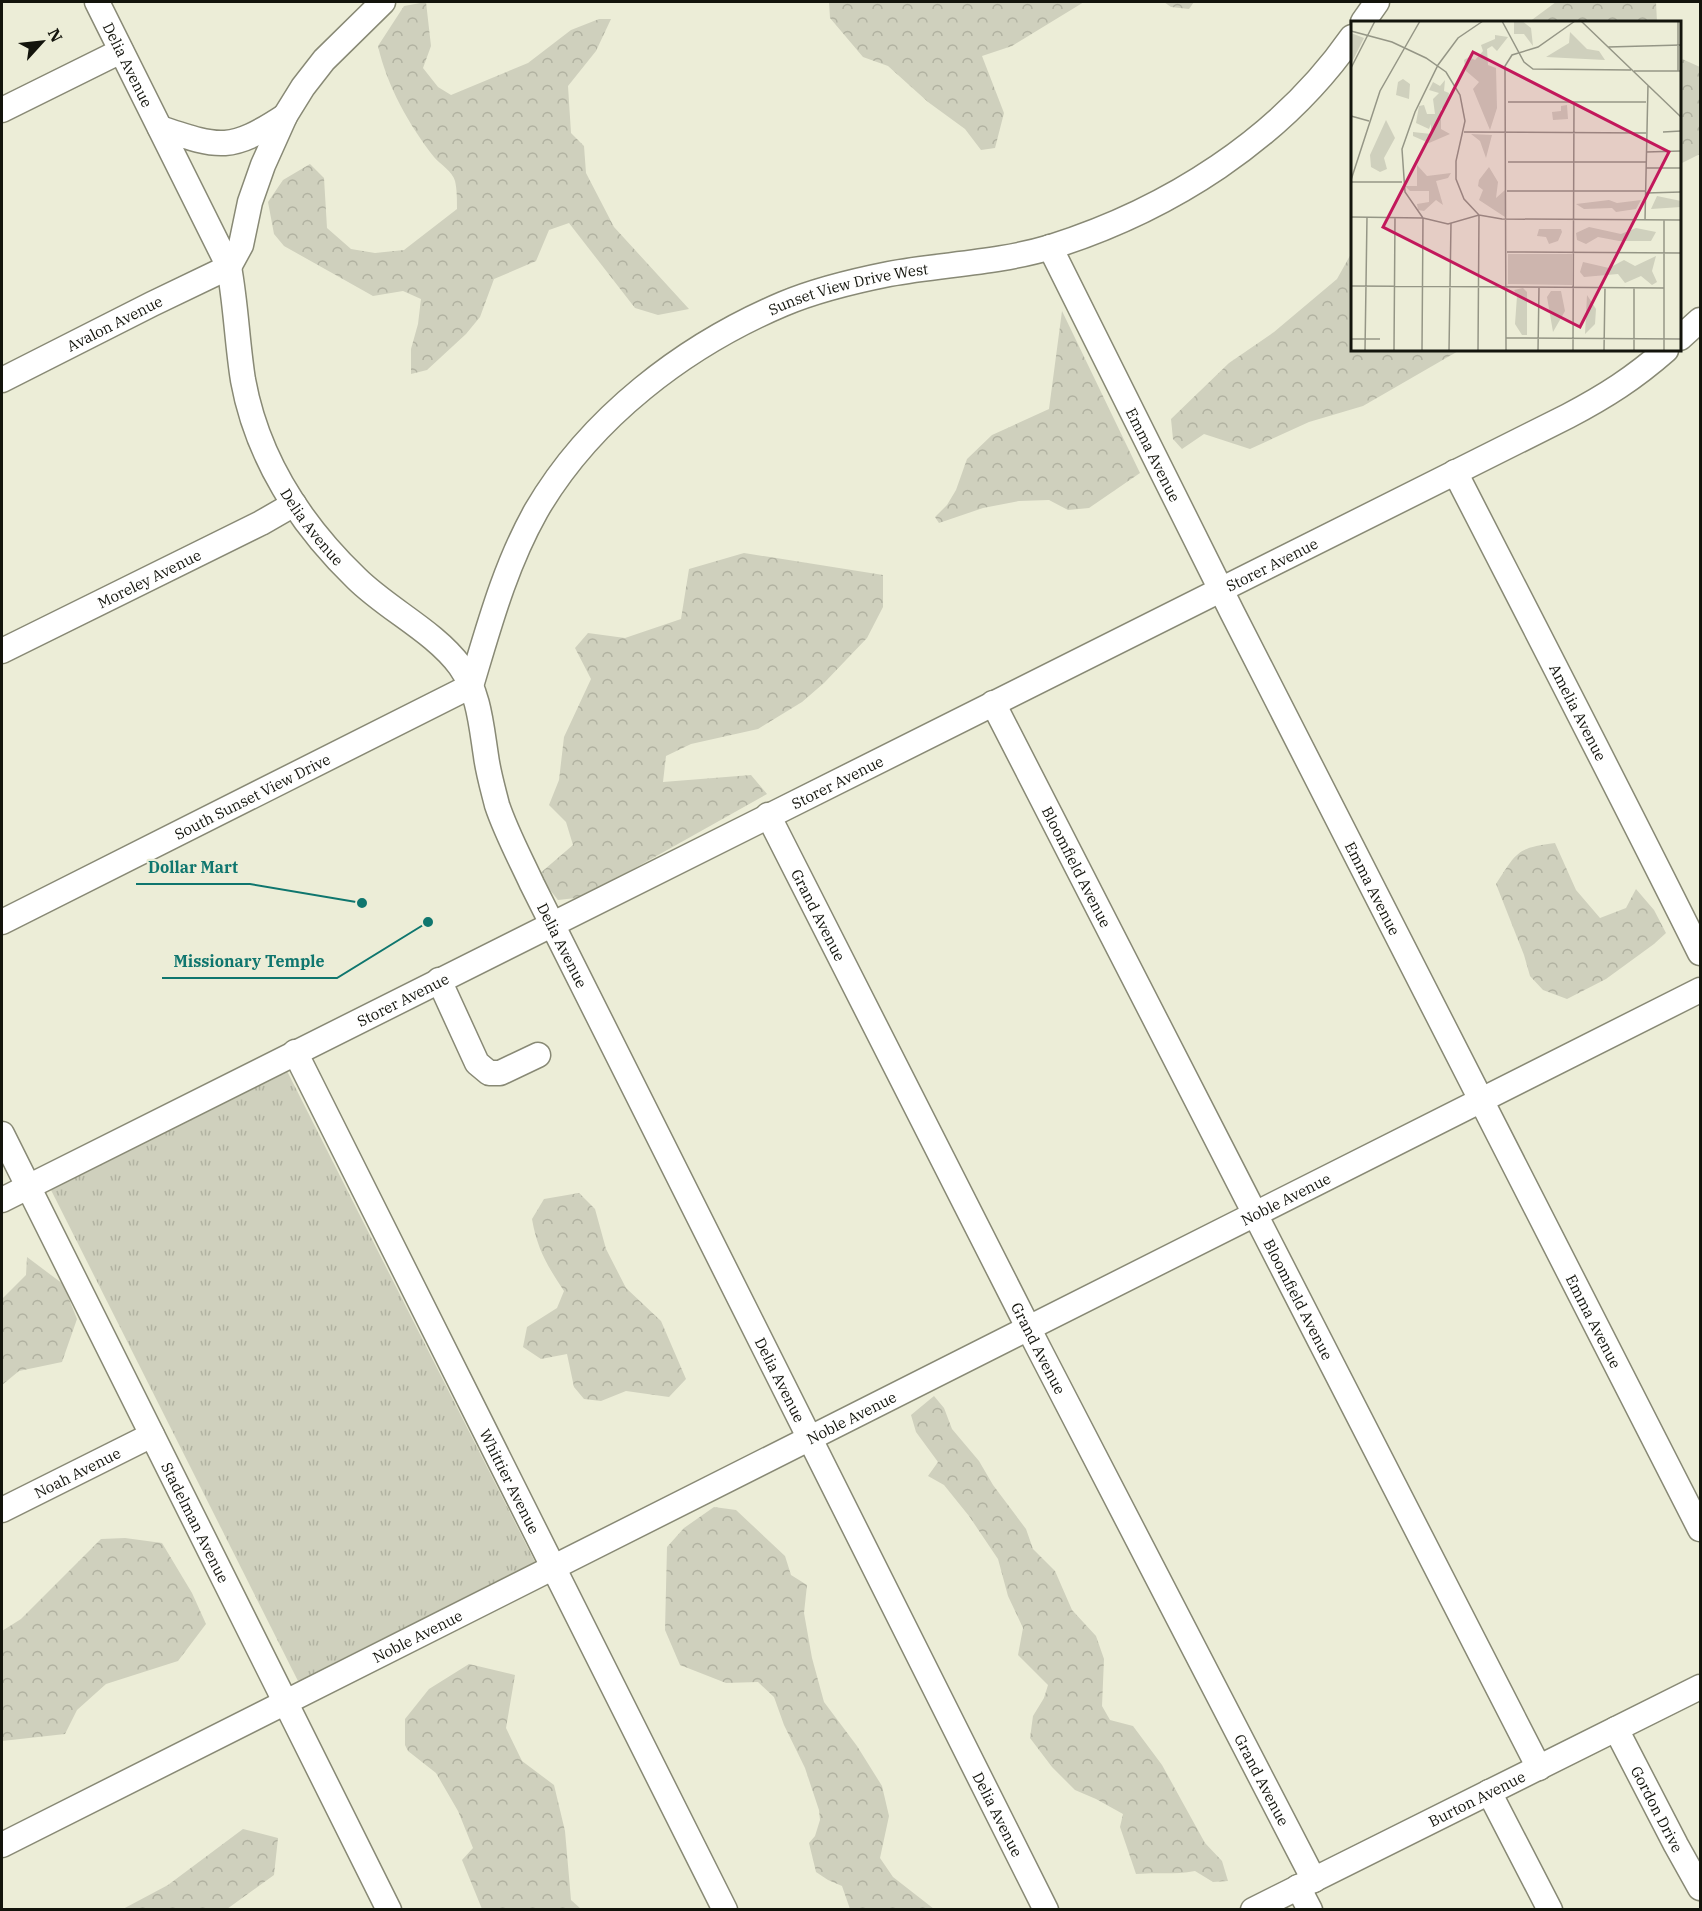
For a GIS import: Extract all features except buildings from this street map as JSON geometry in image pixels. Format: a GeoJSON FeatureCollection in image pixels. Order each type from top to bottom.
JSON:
{"type":"FeatureCollection","features":[{"type":"Feature","properties":{"kind":"street","name":"Delia Avenue"},"geometry":{"type":"LineString","coordinates":[[97,2],[229,267],[236,304],[238,346],[250,412],[258,436],[280,484],[336,559],[386,604],[435,641],[459,665],[471,686],[477,701],[486,759],[498,806],[518,855],[1046,1910]]}},
{"type":"Feature","properties":{"kind":"street"},"geometry":{"type":"LineString","coordinates":[[229,267],[241,245],[250,202],[263,165],[285,116],[303,87],[324,60],[383,2]]}},
{"type":"Feature","properties":{"kind":"street"},"geometry":{"type":"LineString","coordinates":[[1364,21],[1377,2]]}},
{"type":"Feature","properties":{"kind":"street","name":"Sunset View Drive West"},"geometry":{"type":"LineString","coordinates":[[471,686],[506,570],[537,510],[554,483],[584,445],[621,407],[663,372],[726,332],[800,297],[891,274],[980,262],[1050,247],[1142,212],[1194,183],[1235,156],[1271,127],[1325,71],[1351,39]]}},
{"type":"Feature","properties":{"kind":"street"},"geometry":{"type":"LineString","coordinates":[[2,110],[121,51]]}},
{"type":"Feature","properties":{"kind":"street"},"geometry":{"type":"LineString","coordinates":[[160,128],[202,142],[220,144],[243,140],[285,116]]}},
{"type":"Feature","properties":{"kind":"street","name":"Emma Avenue"},"geometry":{"type":"LineString","coordinates":[[1050,247],[1221,589],[1701,1529]]}},
{"type":"Feature","properties":{"kind":"street","name":"Avalon Avenue"},"geometry":{"type":"LineString","coordinates":[[2,380],[229,267]]}},
{"type":"Feature","properties":{"kind":"street"},"geometry":{"type":"LineString","coordinates":[[1681,337],[1701,320]]}},
{"type":"Feature","properties":{"kind":"street","name":"Storer Avenue"},"geometry":{"type":"LineString","coordinates":[[2,1200],[1612,392],[1646,368],[1665,351]]}},
{"type":"Feature","properties":{"kind":"street","name":"Amelia Avenue"},"geometry":{"type":"LineString","coordinates":[[1455,472],[1595,747],[1621,792],[1701,953]]}},
{"type":"Feature","properties":{"kind":"street","name":"Moreley Avenue"},"geometry":{"type":"LineString","coordinates":[[2,651],[261,523],[294,504]]}},
{"type":"Feature","properties":{"kind":"street","name":"South Sunset View Drive"},"geometry":{"type":"LineString","coordinates":[[2,922],[471,686]]}},
{"type":"Feature","properties":{"kind":"street","name":"Bloomfield Avenue"},"geometry":{"type":"LineString","coordinates":[[993,704],[1539,1768]]}},
{"type":"Feature","properties":{"kind":"street","name":"Grand Avenue"},"geometry":{"type":"LineString","coordinates":[[768,815],[1306,1883],[1310,1910]]}},
{"type":"Feature","properties":{"kind":"street"},"geometry":{"type":"LineString","coordinates":[[439,980],[477,1063],[489,1073],[500,1073],[538,1055]]}},
{"type":"Feature","properties":{"kind":"street","name":"Noble Avenue"},"geometry":{"type":"LineString","coordinates":[[2,1845],[1701,990]]}},
{"type":"Feature","properties":{"kind":"street","name":"Whittier Avenue"},"geometry":{"type":"LineString","coordinates":[[295,1052],[725,1910]]}},
{"type":"Feature","properties":{"kind":"street","name":"Stadelman Avenue"},"geometry":{"type":"LineString","coordinates":[[2,1134],[389,1910]]}},
{"type":"Feature","properties":{"kind":"street","name":"Noah Avenue"},"geometry":{"type":"LineString","coordinates":[[2,1510],[152,1435]]}},
{"type":"Feature","properties":{"kind":"street","name":"Burton Avenue"},"geometry":{"type":"LineString","coordinates":[[1253,1910],[1701,1688]]}},
{"type":"Feature","properties":{"kind":"street","name":"Gordon Drive"},"geometry":{"type":"LineString","coordinates":[[1616,1729],[1701,1888]]}},
{"type":"Feature","properties":{"kind":"street"},"geometry":{"type":"LineString","coordinates":[[1489,1792],[1550,1910]]}},
{"type":"Feature","properties":{"kind":"green space"},"geometry":{"type":"Polygon","coordinates":[[[426,2],[431,46],[423,68],[438,87],[451,95],[528,63],[571,30],[599,19],[611,19],[596,51],[568,86],[571,133],[584,146],[586,173],[614,227],[689,309],[658,315],[635,308],[569,223],[549,230],[536,261],[494,279],[480,317],[466,334],[427,370],[411,374],[411,349],[418,324],[421,299],[403,291],[373,296],[284,246],[274,234],[268,202],[283,180],[310,164],[324,178],[327,228],[351,249],[375,253],[404,250],[457,209],[454,178],[434,157],[416,132],[393,90],[378,46],[404,6],[426,2]]]}},
{"type":"Feature","properties":{"kind":"green space"},"geometry":{"type":"Polygon","coordinates":[[[829,2],[1084,2],[1012,46],[982,56],[1004,113],[995,148],[981,150],[965,129],[928,102],[888,66],[863,57],[830,18],[829,2]]]}},
{"type":"Feature","properties":{"kind":"green space"},"geometry":{"type":"Polygon","coordinates":[[[1164,2],[1194,2],[1189,9],[1171,7],[1164,2]]]}},
{"type":"Feature","properties":{"kind":"green space"},"geometry":{"type":"Polygon","coordinates":[[[1556,2],[1656,2],[1657,21],[1530,21],[1556,2]]]}},
{"type":"Feature","properties":{"kind":"green space"},"geometry":{"type":"Polygon","coordinates":[[[1681,58],[1700,67],[1700,154],[1681,164],[1681,58]]]}},
{"type":"Feature","properties":{"kind":"green space"},"geometry":{"type":"Polygon","coordinates":[[[1351,254],[1351,351],[1458,351],[1363,406],[1309,422],[1250,449],[1204,434],[1182,449],[1173,439],[1171,419],[1229,363],[1274,332],[1337,279],[1351,254]]]}},
{"type":"Feature","properties":{"kind":"green space"},"geometry":{"type":"Polygon","coordinates":[[[1062,311],[1140,473],[1089,508],[1068,510],[1049,500],[1019,501],[983,508],[939,523],[935,517],[947,505],[956,490],[967,459],[992,435],[1049,409],[1062,311]]]}},
{"type":"Feature","properties":{"kind":"green space"},"geometry":{"type":"Polygon","coordinates":[[[744,553],[883,575],[883,607],[867,638],[824,683],[802,702],[758,729],[691,744],[666,756],[663,782],[751,775],[767,794],[594,891],[576,898],[558,900],[538,875],[573,845],[566,822],[549,805],[559,780],[564,737],[591,679],[575,648],[588,633],[625,638],[681,619],[689,569],[744,553]]]}},
{"type":"Feature","properties":{"kind":"green space"},"geometry":{"type":"Polygon","coordinates":[[[1555,843],[1576,890],[1600,918],[1626,908],[1636,889],[1654,910],[1666,933],[1606,979],[1567,999],[1543,990],[1530,976],[1496,884],[1519,853],[1532,847],[1555,843]]]}},
{"type":"Feature","properties":{"kind":"green space"},"geometry":{"type":"Polygon","coordinates":[[[286,1069],[535,1562],[298,1681],[50,1188],[286,1069]]]}},
{"type":"Feature","properties":{"kind":"green space"},"geometry":{"type":"Polygon","coordinates":[[[579,1193],[595,1209],[606,1249],[626,1288],[661,1321],[686,1379],[669,1397],[626,1391],[601,1401],[584,1399],[574,1387],[567,1354],[541,1359],[523,1347],[527,1327],[557,1308],[564,1291],[544,1257],[532,1219],[544,1199],[579,1193]]]}},
{"type":"Feature","properties":{"kind":"green space"},"geometry":{"type":"Polygon","coordinates":[[[27,1257],[63,1284],[77,1319],[62,1362],[19,1371],[2,1385],[2,1299],[26,1275],[27,1257]]]}},
{"type":"Feature","properties":{"kind":"green space"},"geometry":{"type":"Polygon","coordinates":[[[934,1396],[944,1408],[952,1429],[979,1461],[993,1485],[1026,1529],[1033,1549],[1055,1571],[1072,1610],[1096,1636],[1104,1659],[1102,1706],[1110,1720],[1133,1726],[1162,1765],[1205,1843],[1222,1861],[1228,1881],[1213,1882],[1195,1871],[1136,1874],[1120,1827],[1123,1814],[1075,1790],[1052,1767],[1030,1738],[1033,1716],[1044,1698],[1048,1685],[1018,1655],[1023,1628],[1008,1596],[998,1559],[969,1516],[944,1485],[928,1476],[938,1462],[916,1432],[911,1415],[934,1396]]]}},
{"type":"Feature","properties":{"kind":"green space"},"geometry":{"type":"Polygon","coordinates":[[[714,1507],[736,1510],[785,1556],[791,1575],[807,1585],[804,1613],[812,1658],[824,1702],[857,1746],[882,1786],[889,1816],[880,1858],[893,1877],[934,1909],[850,1909],[842,1886],[816,1872],[809,1843],[815,1836],[820,1820],[819,1810],[805,1768],[784,1725],[774,1697],[758,1682],[726,1683],[680,1665],[665,1630],[667,1547],[684,1528],[714,1507]]]}},
{"type":"Feature","properties":{"kind":"green space"},"geometry":{"type":"Polygon","coordinates":[[[125,1538],[162,1543],[192,1593],[206,1624],[178,1661],[106,1684],[77,1710],[65,1734],[2,1741],[2,1631],[21,1619],[101,1539],[125,1538]]]}},
{"type":"Feature","properties":{"kind":"green space"},"geometry":{"type":"Polygon","coordinates":[[[469,1664],[515,1675],[506,1728],[522,1761],[554,1785],[565,1831],[571,1900],[581,1909],[482,1909],[462,1860],[473,1848],[458,1811],[436,1773],[408,1751],[405,1745],[405,1719],[429,1689],[469,1664]]]}},
{"type":"Feature","properties":{"kind":"green space"},"geometry":{"type":"Polygon","coordinates":[[[243,1829],[278,1838],[274,1875],[227,1909],[123,1909],[168,1885],[243,1829]]]}},
{"type":"Feature","properties":{"kind":"place","name":"Dollar Mart"},"geometry":{"type":"Point","coordinates":[362,903]}},
{"type":"Feature","properties":{"kind":"place","name":"Missionary Temple"},"geometry":{"type":"Point","coordinates":[428,922]}}]}
